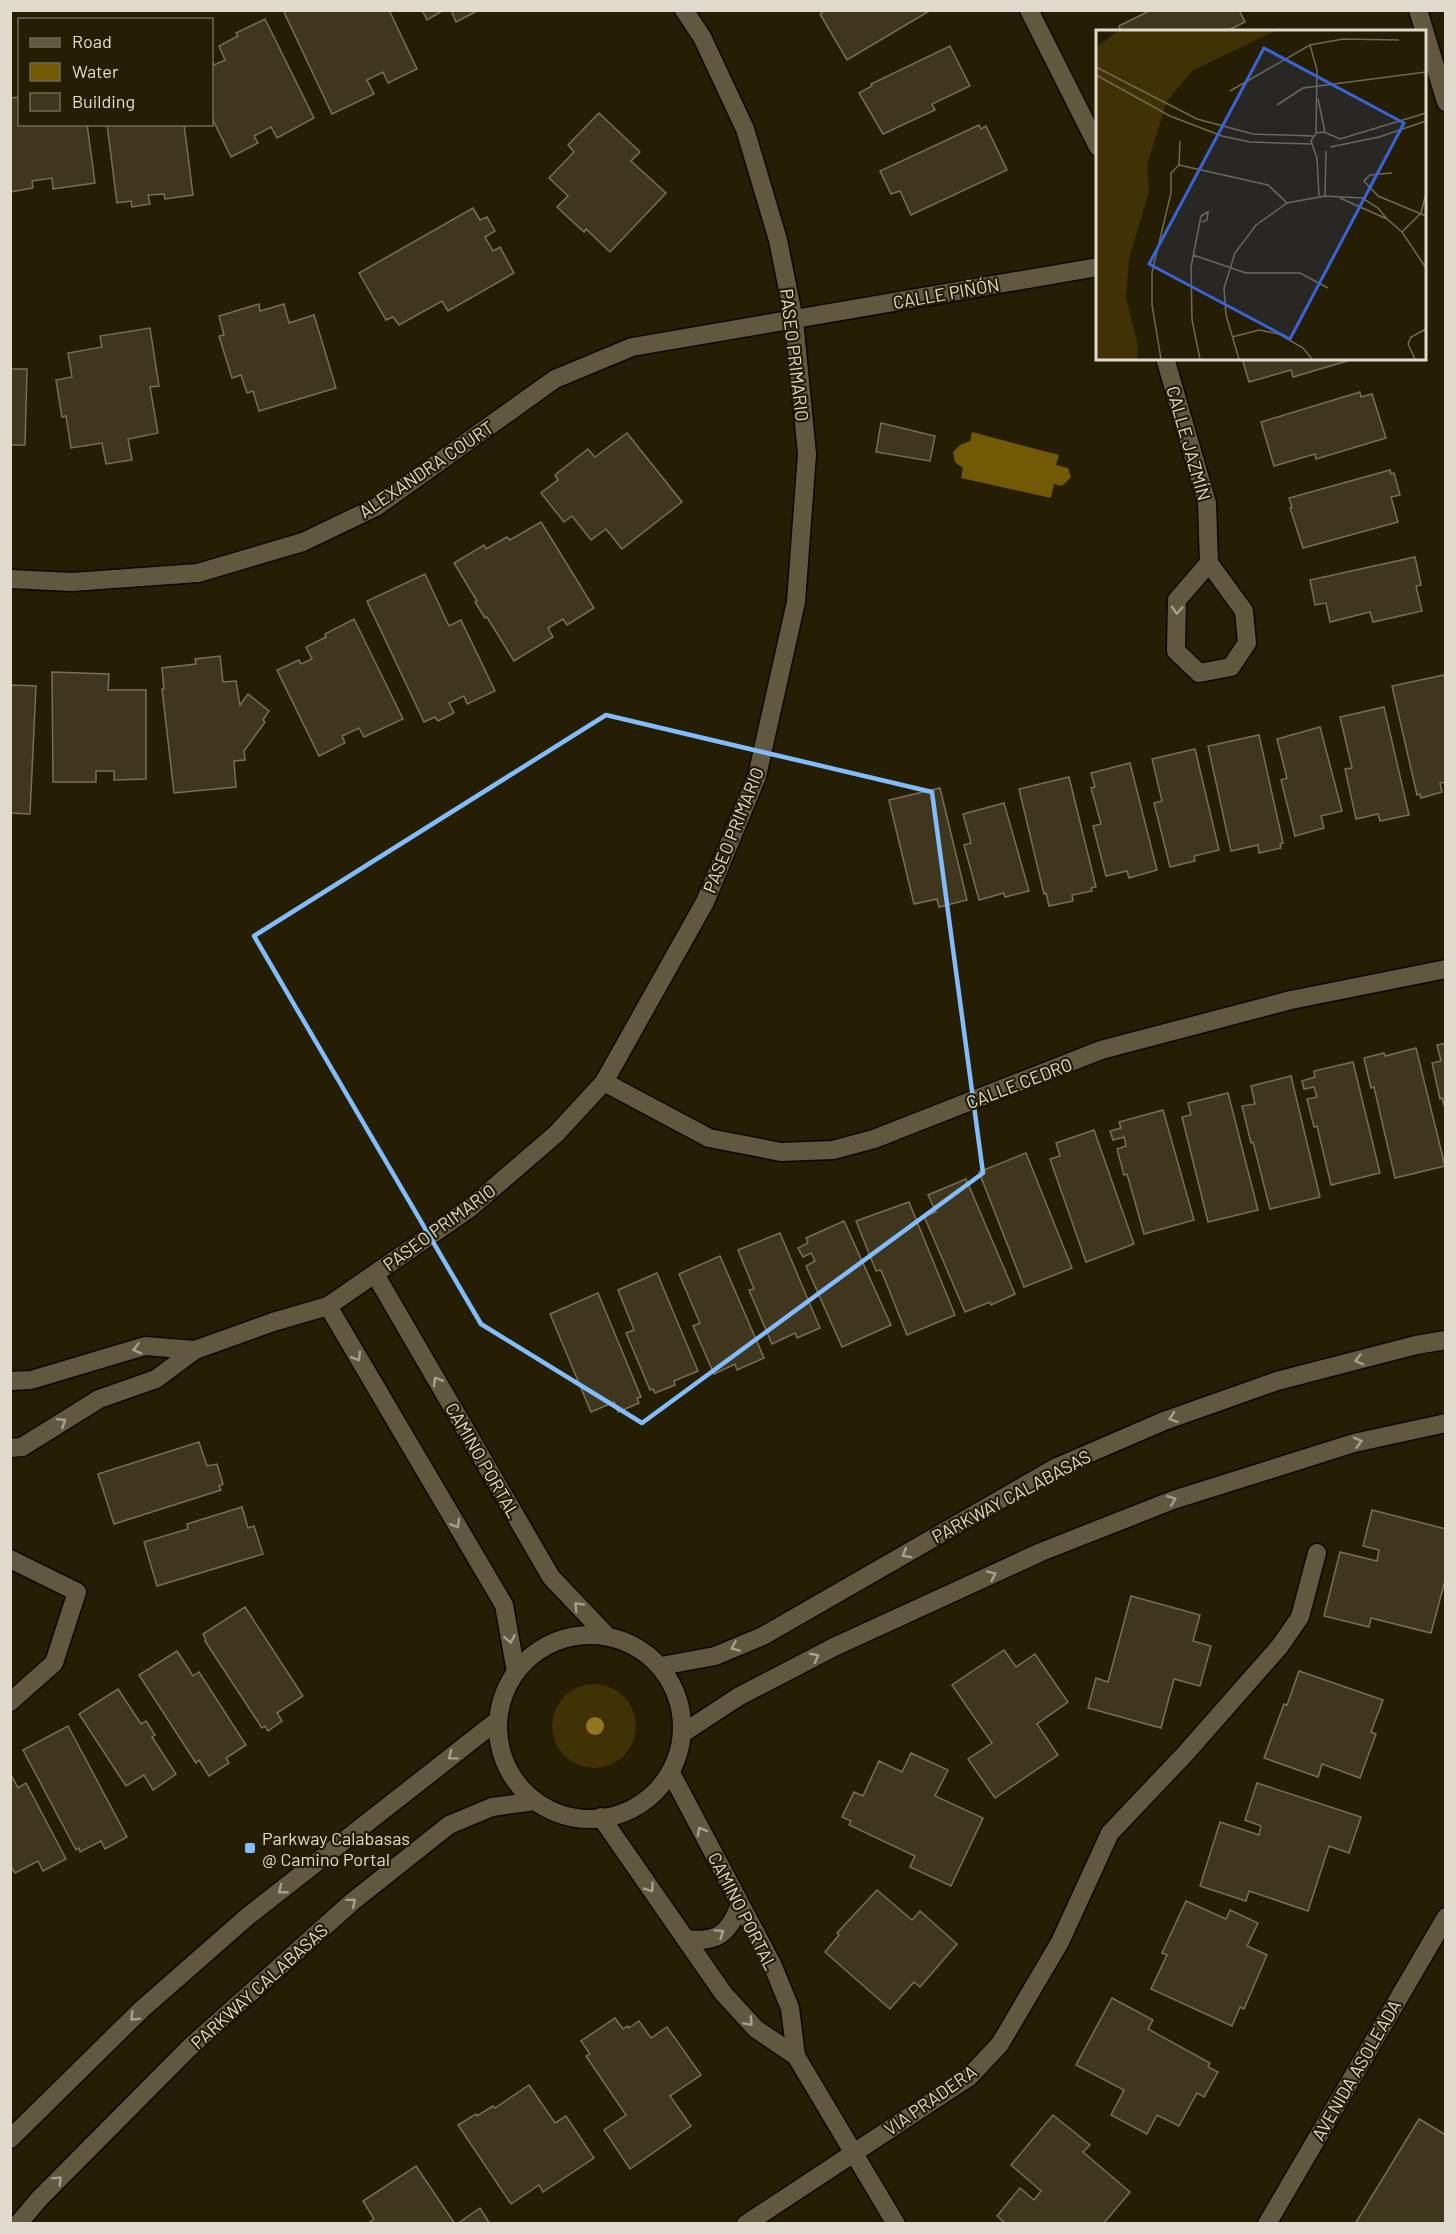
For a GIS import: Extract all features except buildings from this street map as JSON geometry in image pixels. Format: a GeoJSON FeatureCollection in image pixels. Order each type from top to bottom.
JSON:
{"type":"FeatureCollection","features":[{"type":"Feature","properties":{"kind":"street","name":"PASEO PRIMARIO"},"geometry":{"type":"LineString","coordinates":[[10,1448],[22,1448],[99,1399],[156,1379],[195,1350],[273,1322],[328,1306],[470,1208],[556,1134],[604,1082],[705,902],[757,776],[796,602],[807,454],[794,320],[778,240],[745,129],[702,37],[684,10]]}},
{"type":"Feature","properties":{"kind":"street"},"geometry":{"type":"LineString","coordinates":[[1029,10],[1096,143]]}},
{"type":"Feature","properties":{"kind":"street"},"geometry":{"type":"LineString","coordinates":[[1418,10],[1424,30]]}},
{"type":"Feature","properties":{"kind":"street"},"geometry":{"type":"LineString","coordinates":[[1426,36],[1446,102]]}},
{"type":"Feature","properties":{"kind":"street","name":"CALLE PIÑÓN"},"geometry":{"type":"LineString","coordinates":[[794,320],[1096,267]]}},
{"type":"Feature","properties":{"kind":"street","name":"ALEXANDRA COURT"},"geometry":{"type":"LineString","coordinates":[[10,579],[72,582],[198,573],[303,542],[376,507],[555,379],[632,347],[794,320]]}},
{"type":"Feature","properties":{"kind":"street","name":"CALLE JAZMÍN"},"geometry":{"type":"LineString","coordinates":[[1166,360],[1207,503],[1209,563]]}},
{"type":"Feature","properties":{"kind":"street"},"geometry":{"type":"LineString","coordinates":[[1209,563],[1244,611],[1247,643],[1231,667],[1199,673],[1176,651],[1177,600],[1209,563]]}},
{"type":"Feature","properties":{"kind":"street","name":"CALLE CEDRO"},"geometry":{"type":"LineString","coordinates":[[604,1082],[709,1138],[782,1152],[833,1150],[874,1139],[1101,1050],[1291,1000],[1446,969]]}},
{"type":"Feature","properties":{"kind":"street","name":"CAMINO PORTAL"},"geometry":{"type":"LineString","coordinates":[[375,1274],[550,1577],[606,1635]]}},
{"type":"Feature","properties":{"kind":"street"},"geometry":{"type":"LineString","coordinates":[[328,1306],[504,1605],[516,1672]]}},
{"type":"Feature","properties":{"kind":"street","name":"PARKWAY CALABASAS"},"geometry":{"type":"LineString","coordinates":[[661,1666],[715,1656],[763,1636],[1055,1468],[1164,1421],[1277,1382],[1446,1340]]}},
{"type":"Feature","properties":{"kind":"street","name":"PASEO PRIMARIO"},"geometry":{"type":"LineString","coordinates":[[10,1381],[31,1380],[145,1346],[195,1350]]}},
{"type":"Feature","properties":{"kind":"street"},"geometry":{"type":"LineString","coordinates":[[682,1733],[738,1697],[834,1647],[1041,1552],[1173,1500],[1354,1443],[1446,1423]]}},
{"type":"Feature","properties":{"kind":"street","name":"VIA PRADERA"},"geometry":{"type":"LineString","coordinates":[[746,2223],[969,2077],[1000,2044],[1060,1942],[1110,1833],[1185,1754],[1280,1646],[1300,1617],[1317,1553]]}},
{"type":"Feature","properties":{"kind":"street"},"geometry":{"type":"LineString","coordinates":[[10,1559],[77,1592],[54,1663],[10,1702]]}},
{"type":"Feature","properties":{"kind":"street"},"geometry":{"type":"LineString","coordinates":[[585,1635],[606,1635],[639,1648],[661,1666],[674,1686],[681,1709],[682,1733],[671,1773],[662,1786],[639,1805],[614,1816],[586,1819],[559,1814],[535,1801],[514,1779],[501,1751],[498,1720],[503,1695],[516,1672],[535,1653],[558,1640],[585,1635]]}},
{"type":"Feature","properties":{"kind":"street"},"geometry":{"type":"LineString","coordinates":[[10,2139],[141,2010],[247,1917],[498,1720]]}},
{"type":"Feature","properties":{"kind":"street","name":"CAMINO PORTAL"},"geometry":{"type":"LineString","coordinates":[[671,1773],[772,1964],[790,2008],[796,2056],[896,2223]]}},
{"type":"Feature","properties":{"kind":"street","name":"PARKWAY CALABASAS"},"geometry":{"type":"LineString","coordinates":[[18,2223],[189,2048],[352,1902],[449,1825],[492,1807],[535,1801]]}},
{"type":"Feature","properties":{"kind":"street","name":"CAMINO PORTAL"},"geometry":{"type":"LineString","coordinates":[[601,1817],[723,1993],[756,2029],[796,2056]]}},
{"type":"Feature","properties":{"kind":"street"},"geometry":{"type":"LineString","coordinates":[[686,1939],[704,1942],[721,1936],[734,1922],[740,1904]]}},
{"type":"Feature","properties":{"kind":"street","name":"AVENIDA ASOLEADA"},"geometry":{"type":"LineString","coordinates":[[1267,2223],[1446,1917]]}},
{"type":"Feature","properties":{"kind":"highlighted area"},"geometry":{"type":"Polygon","coordinates":[[[606,715],[932,792],[983,1173],[642,1423],[481,1324],[254,936],[606,715]]]}},
{"type":"Feature","properties":{"kind":"shaded area"},"geometry":{"type":"Polygon","coordinates":[[[594,1684],[617,1691],[629,1703],[636,1726],[629,1749],[617,1761],[594,1768],[571,1761],[559,1749],[552,1726],[559,1703],[571,1691],[594,1684]]]}},
{"type":"Feature","properties":{"kind":"water"},"geometry":{"type":"Polygon","coordinates":[[[972,432],[1059,455],[1056,465],[1068,468],[1071,477],[1062,486],[1054,484],[1051,498],[961,478],[963,468],[955,462],[953,452],[960,445],[970,441],[972,432]]]}},
{"type":"Feature","properties":{"kind":"place","name":"Parkway Calabasas @ Camino Portal"},"geometry":{"type":"Point","coordinates":[250,1848]}}]}
